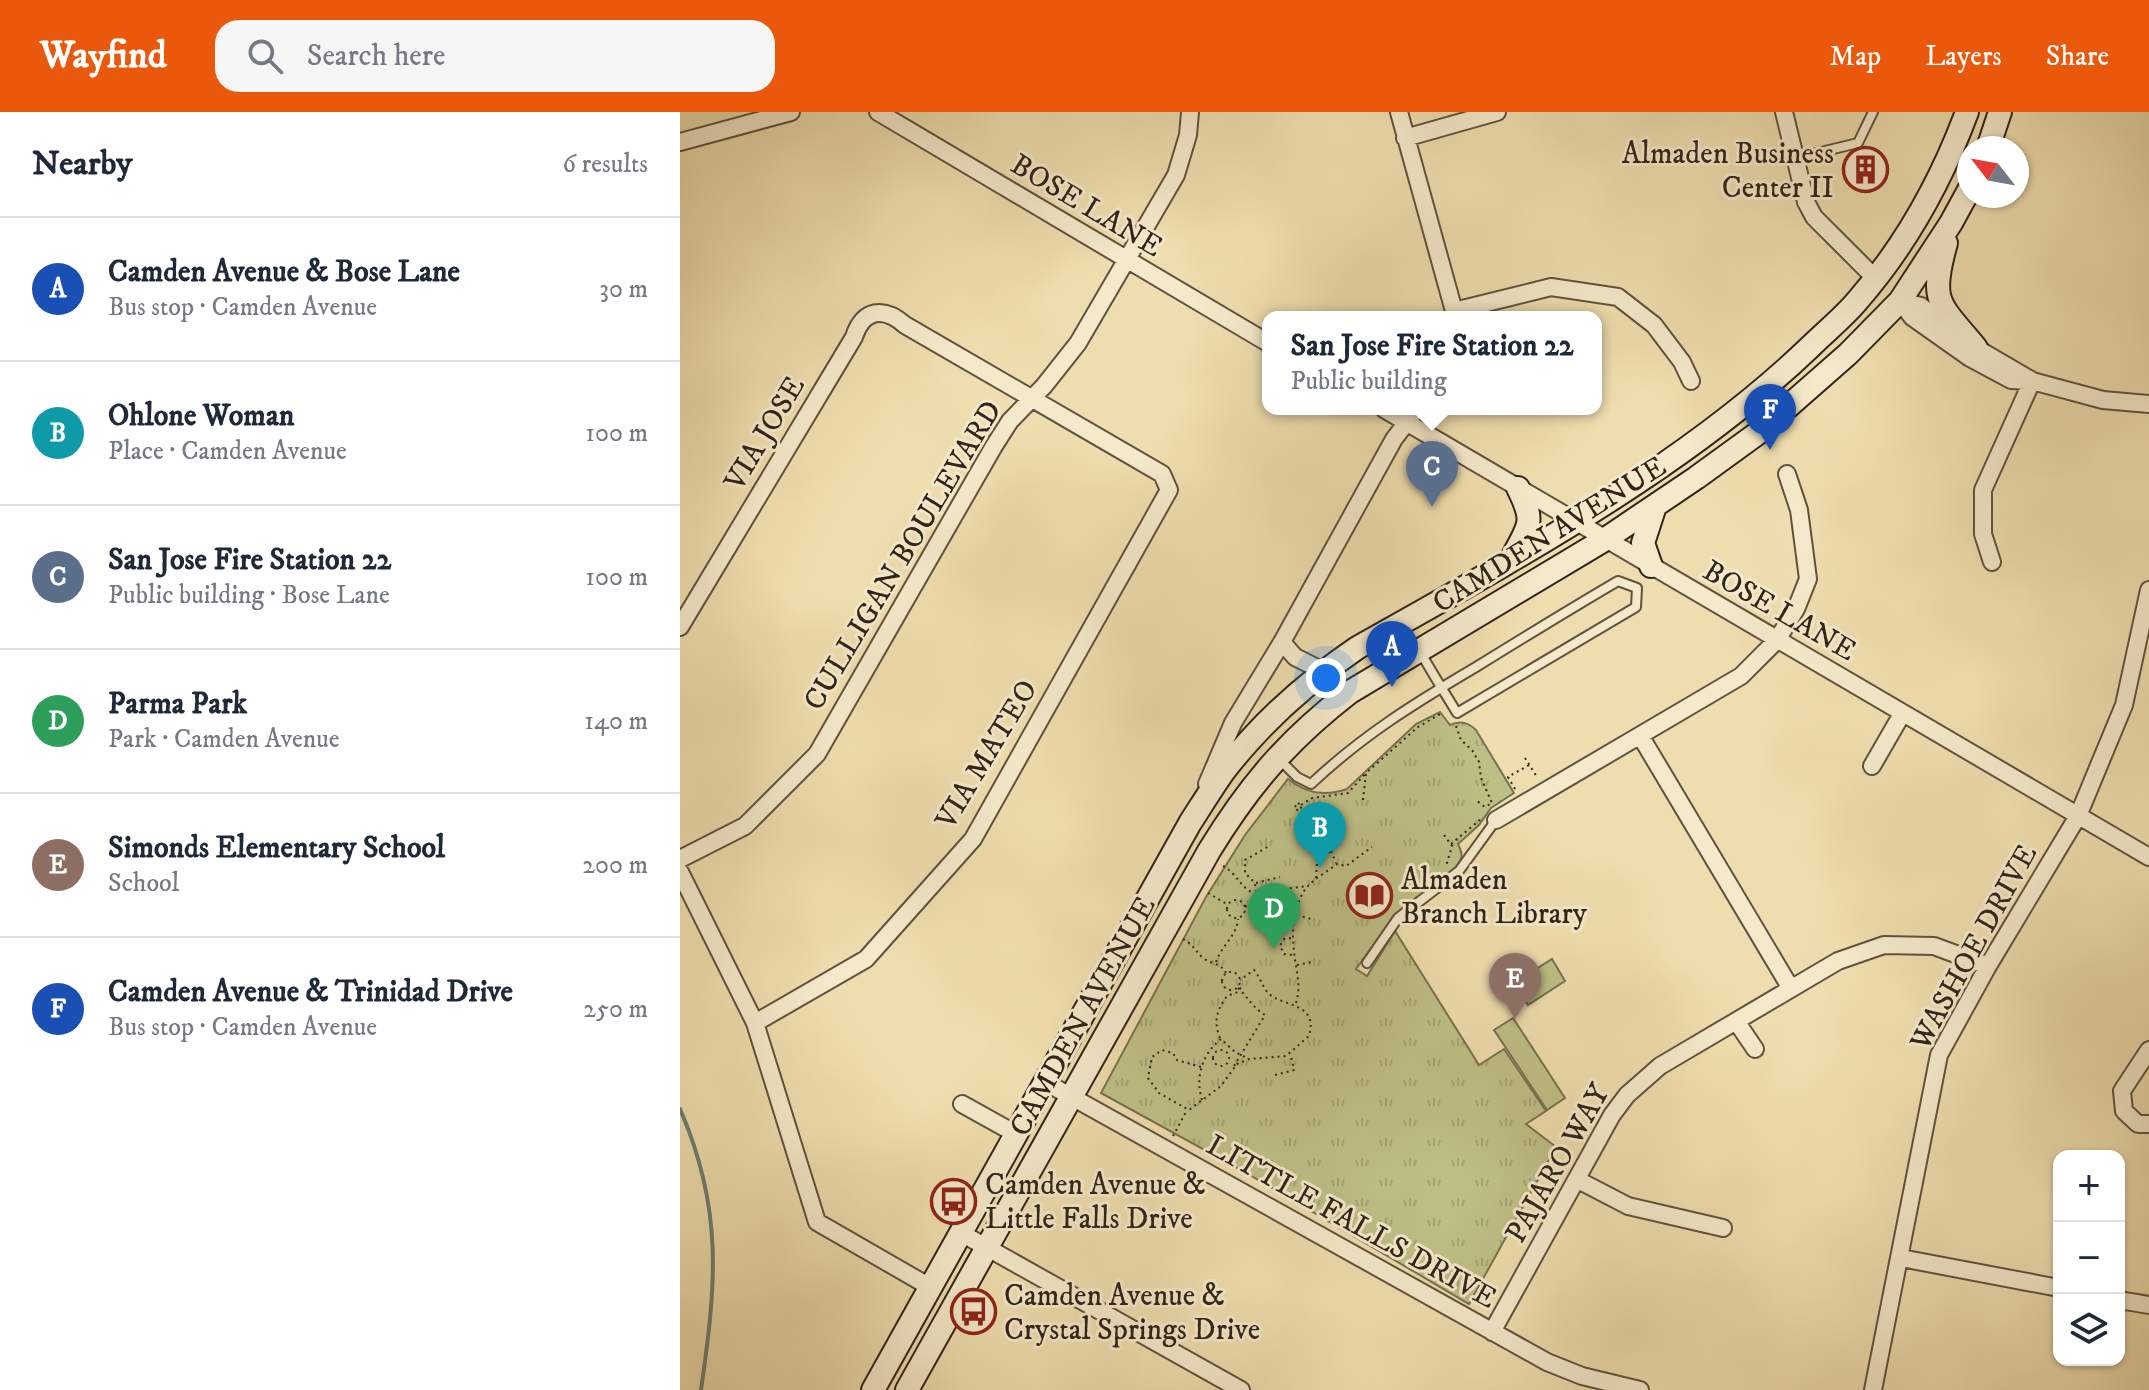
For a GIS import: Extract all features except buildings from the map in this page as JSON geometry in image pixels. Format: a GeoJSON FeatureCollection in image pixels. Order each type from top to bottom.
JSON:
{"type":"FeatureCollection","features":[{"type":"Feature","properties":{"kind":"main road","name":"CAMDEN AVENUE"},"geometry":{"type":"LineString","coordinates":[[875,1389],[1190,823],[1224,771],[1265,725],[1323,671],[1636,483],[1766,387],[1857,301],[1894,253],[1930,193],[1967,112]]}},
{"type":"Feature","properties":{"kind":"main road"},"geometry":{"type":"LineString","coordinates":[[1992,136],[2000,112]]}},
{"type":"Feature","properties":{"kind":"main road","name":"CAMDEN AVENUE"},"geometry":{"type":"LineString","coordinates":[[907,1390],[1209,851],[1238,803],[1277,756],[1312,721],[1350,692],[1604,540],[1696,478],[1787,408],[1848,354],[1900,301],[1959,208]]}},
{"type":"Feature","properties":{"kind":"main road"},"geometry":{"type":"LineString","coordinates":[[1951,223],[1936,277],[1939,303],[1976,348]]}},
{"type":"Feature","properties":{"kind":"main road"},"geometry":{"type":"LineString","coordinates":[[1875,278],[1900,301]]}},
{"type":"Feature","properties":{"kind":"main road"},"geometry":{"type":"LineString","coordinates":[[1513,557],[1530,519],[1518,488]]}},
{"type":"Feature","properties":{"kind":"main road"},"geometry":{"type":"LineString","coordinates":[[1651,566],[1643,543],[1655,506]]}},
{"type":"Feature","properties":{"kind":"street"},"geometry":{"type":"LineString","coordinates":[[680,142],[791,112]]}},
{"type":"Feature","properties":{"kind":"street","name":"BOSE LANE"},"geometry":{"type":"LineString","coordinates":[[878,112],[1262,340]]}},
{"type":"Feature","properties":{"kind":"street","name":"CULLIGAN BOULEVARD"},"geometry":{"type":"LineString","coordinates":[[680,859],[745,826],[817,754],[994,446],[1010,421],[1056,372],[1078,343],[1176,175],[1188,135],[1190,112]]}},
{"type":"Feature","properties":{"kind":"street"},"geometry":{"type":"LineString","coordinates":[[1399,112],[1453,311]]}},
{"type":"Feature","properties":{"kind":"street"},"geometry":{"type":"LineString","coordinates":[[1405,138],[1497,112]]}},
{"type":"Feature","properties":{"kind":"street"},"geometry":{"type":"LineString","coordinates":[[1784,112],[1806,202],[1814,217],[1875,278]]}},
{"type":"Feature","properties":{"kind":"street"},"geometry":{"type":"LineString","coordinates":[[1465,311],[1551,287],[1618,297],[1654,325],[1682,362],[1691,381]]}},
{"type":"Feature","properties":{"kind":"street"},"geometry":{"type":"LineString","coordinates":[[1900,301],[1921,306],[1976,348],[2032,381]]}},
{"type":"Feature","properties":{"kind":"street"},"geometry":{"type":"LineString","coordinates":[[1900,301],[1912,317],[1970,358],[2011,380],[2032,381],[2103,400],[2149,404]]}},
{"type":"Feature","properties":{"kind":"street","name":"VIA JOSE"},"geometry":{"type":"LineString","coordinates":[[680,627],[865,317],[886,313],[896,317],[1032,399]]}},
{"type":"Feature","properties":{"kind":"street"},"geometry":{"type":"LineString","coordinates":[[1992,562],[1983,534],[1983,490],[2032,381]]}},
{"type":"Feature","properties":{"kind":"street","name":"VIA MATEO"},"geometry":{"type":"LineString","coordinates":[[755,1023],[866,959],[973,839],[1169,490],[1162,474],[1032,399]]}},
{"type":"Feature","properties":{"kind":"street"},"geometry":{"type":"LineString","coordinates":[[1190,823],[1233,723],[1282,642],[1387,452],[1412,416]]}},
{"type":"Feature","properties":{"kind":"street","name":"BOSE LANE"},"geometry":{"type":"LineString","coordinates":[[1412,416],[1518,488],[1604,540],[2149,857]]}},
{"type":"Feature","properties":{"kind":"street"},"geometry":{"type":"LineString","coordinates":[[1490,815],[1641,737],[1741,676],[1777,640],[1796,609],[1808,579],[1799,510],[1787,474]]}},
{"type":"Feature","properties":{"kind":"street","name":"WASHOE DRIVE"},"geometry":{"type":"LineString","coordinates":[[1873,1390],[1939,1055],[2078,816],[2124,705],[2149,590]]}},
{"type":"Feature","properties":{"kind":"street"},"geometry":{"type":"LineString","coordinates":[[1282,642],[1295,657],[1323,671]]}},
{"type":"Feature","properties":{"kind":"street"},"geometry":{"type":"LineString","coordinates":[[1872,766],[1902,714]]}},
{"type":"Feature","properties":{"kind":"street"},"geometry":{"type":"LineString","coordinates":[[1641,737],[1790,987]]}},
{"type":"Feature","properties":{"kind":"street"},"geometry":{"type":"LineString","coordinates":[[680,872],[755,1023],[817,1222],[930,1287]]}},
{"type":"Feature","properties":{"kind":"street","name":"PAJARO WAY"},"geometry":{"type":"LineString","coordinates":[[1492,1332],[1612,1115],[1627,1095],[1660,1066],[1838,961],[1884,945],[1934,946],[1988,966]]}},
{"type":"Feature","properties":{"kind":"street"},"geometry":{"type":"LineString","coordinates":[[1736,1021],[1755,1049]]}},
{"type":"Feature","properties":{"kind":"street"},"geometry":{"type":"LineString","coordinates":[[2149,1050],[2122,1091],[2124,1111],[2138,1124],[2149,1124]]}},
{"type":"Feature","properties":{"kind":"street","name":"LITTLE FALLS DRIVE"},"geometry":{"type":"LineString","coordinates":[[1045,1082],[1492,1332],[1571,1372],[1640,1390]]}},
{"type":"Feature","properties":{"kind":"street","name":"CAMDEN AVENUE"},"geometry":{"type":"LineString","coordinates":[[962,1104],[1016,1134]]}},
{"type":"Feature","properties":{"kind":"street"},"geometry":{"type":"LineString","coordinates":[[1578,1180],[1628,1206],[1723,1228]]}},
{"type":"Feature","properties":{"kind":"street"},"geometry":{"type":"LineString","coordinates":[[961,1233],[1241,1390]]}},
{"type":"Feature","properties":{"kind":"street"},"geometry":{"type":"LineString","coordinates":[[1901,1258],[2053,1287]]}},
{"type":"Feature","properties":{"kind":"street"},"geometry":{"type":"LineString","coordinates":[[2125,1301],[2149,1305]]}},
{"type":"Feature","properties":{"kind":"lane"},"geometry":{"type":"LineString","coordinates":[[1796,158],[1858,143],[1873,112]]}},
{"type":"Feature","properties":{"kind":"lane"},"geometry":{"type":"LineString","coordinates":[[1418,649],[1455,710],[1636,607],[1637,588],[1651,566]]}},
{"type":"Feature","properties":{"kind":"lane"},"geometry":{"type":"LineString","coordinates":[[1277,756],[1292,773],[1311,784],[1346,751],[1390,719],[1618,581],[1637,588]]}},
{"type":"Feature","properties":{"kind":"lane"},"geometry":{"type":"LineString","coordinates":[[1367,963],[1398,918],[1459,871],[1490,815]]}},
{"type":"Feature","properties":{"kind":"path"},"geometry":{"type":"LineString","coordinates":[[1301,805],[1316,797],[1348,793],[1418,727],[1455,710],[1461,740],[1479,762],[1484,787],[1492,803],[1485,807],[1477,801]]}},
{"type":"Feature","properties":{"kind":"path"},"geometry":{"type":"LineString","coordinates":[[1406,737],[1411,743]]}},
{"type":"Feature","properties":{"kind":"path"},"geometry":{"type":"LineString","coordinates":[[1525,758],[1537,777]]}},
{"type":"Feature","properties":{"kind":"path"},"geometry":{"type":"LineString","coordinates":[[1515,789],[1508,777],[1529,765]]}},
{"type":"Feature","properties":{"kind":"path"},"geometry":{"type":"LineString","coordinates":[[1363,800],[1366,773]]}},
{"type":"Feature","properties":{"kind":"path"},"geometry":{"type":"LineString","coordinates":[[1296,821],[1303,822],[1316,812],[1316,797]]}},
{"type":"Feature","properties":{"kind":"path"},"geometry":{"type":"LineString","coordinates":[[1451,844],[1490,815],[1496,806],[1494,803]]}},
{"type":"Feature","properties":{"kind":"path"},"geometry":{"type":"LineString","coordinates":[[1444,835],[1453,849],[1446,867],[1448,879]]}},
{"type":"Feature","properties":{"kind":"path"},"geometry":{"type":"LineString","coordinates":[[1316,880],[1317,863],[1341,842]]}},
{"type":"Feature","properties":{"kind":"path"},"geometry":{"type":"LineString","coordinates":[[1245,907],[1254,901],[1256,894],[1255,883],[1245,873],[1245,860],[1269,846]]}},
{"type":"Feature","properties":{"kind":"path"},"geometry":{"type":"LineString","coordinates":[[1223,866],[1237,874],[1247,890],[1256,894],[1301,889],[1337,864],[1346,866],[1372,847]]}},
{"type":"Feature","properties":{"kind":"path"},"geometry":{"type":"LineString","coordinates":[[1330,850],[1337,864]]}},
{"type":"Feature","properties":{"kind":"path"},"geometry":{"type":"LineString","coordinates":[[1255,883],[1274,881],[1280,877]]}},
{"type":"Feature","properties":{"kind":"path"},"geometry":{"type":"LineString","coordinates":[[1295,1004],[1299,984],[1292,938],[1296,915],[1308,886]]}},
{"type":"Feature","properties":{"kind":"path"},"geometry":{"type":"LineString","coordinates":[[1208,893],[1228,905]]}},
{"type":"Feature","properties":{"kind":"path"},"geometry":{"type":"LineString","coordinates":[[1216,962],[1221,949],[1235,931],[1238,918],[1244,914],[1242,902],[1236,900],[1228,905]]}},
{"type":"Feature","properties":{"kind":"path"},"geometry":{"type":"LineString","coordinates":[[1228,905],[1229,916],[1238,918]]}},
{"type":"Feature","properties":{"kind":"path"},"geometry":{"type":"LineString","coordinates":[[1296,915],[1311,919]]}},
{"type":"Feature","properties":{"kind":"path"},"geometry":{"type":"LineString","coordinates":[[1292,938],[1284,939],[1280,946],[1284,954],[1294,955]]}},
{"type":"Feature","properties":{"kind":"path"},"geometry":{"type":"LineString","coordinates":[[1183,939],[1197,948],[1202,957],[1221,965],[1226,973]]}},
{"type":"Feature","properties":{"kind":"path"},"geometry":{"type":"LineString","coordinates":[[1296,965],[1312,962]]}},
{"type":"Feature","properties":{"kind":"path"},"geometry":{"type":"LineString","coordinates":[[1240,980],[1254,970],[1269,994],[1303,1010],[1311,1029],[1309,1036],[1290,1054],[1278,1058],[1249,1059],[1221,1039],[1216,1024],[1217,1012],[1227,996],[1234,995],[1243,984]]}},
{"type":"Feature","properties":{"kind":"path"},"geometry":{"type":"LineString","coordinates":[[1226,973],[1235,973],[1240,980],[1239,988]]}},
{"type":"Feature","properties":{"kind":"path"},"geometry":{"type":"LineString","coordinates":[[1226,973],[1223,985],[1230,990],[1239,988]]}},
{"type":"Feature","properties":{"kind":"path"},"geometry":{"type":"LineString","coordinates":[[1201,1067],[1177,1060],[1173,1053],[1162,1050],[1156,1052],[1149,1063],[1148,1078],[1154,1089],[1187,1110],[1193,1109],[1221,1086],[1265,1015],[1239,988]]}},
{"type":"Feature","properties":{"kind":"path"},"geometry":{"type":"LineString","coordinates":[[1203,1101],[1199,1087],[1201,1067],[1210,1049],[1221,1039]]}},
{"type":"Feature","properties":{"kind":"path"},"geometry":{"type":"LineString","coordinates":[[1218,1050],[1229,1054],[1224,1066],[1214,1062],[1214,1054],[1218,1050]]}},
{"type":"Feature","properties":{"kind":"path"},"geometry":{"type":"LineString","coordinates":[[1275,1075],[1294,1070],[1290,1054]]}},
{"type":"Feature","properties":{"kind":"path"},"geometry":{"type":"LineString","coordinates":[[1231,1070],[1249,1059]]}},
{"type":"Feature","properties":{"kind":"path"},"geometry":{"type":"LineString","coordinates":[[1173,1137],[1187,1110]]}},
{"type":"Feature","properties":{"kind":"green space"},"geometry":{"type":"Polygon","coordinates":[[[1440,712],[1450,725],[1464,723],[1476,730],[1514,793],[1491,808],[1479,825],[1458,844],[1462,856],[1456,869],[1396,915],[1356,969],[1367,976],[1395,931],[1479,1065],[1504,1049],[1546,1111],[1526,1124],[1556,1147],[1469,1304],[1243,1171],[1101,1093],[1206,897],[1245,835],[1288,779],[1316,792],[1331,793],[1347,789],[1416,724],[1440,712]]]}},
{"type":"Feature","properties":{"kind":"green space"},"geometry":{"type":"Polygon","coordinates":[[[1552,959],[1565,981],[1528,1005],[1514,983],[1552,959]]]}},
{"type":"Feature","properties":{"kind":"green space"},"geometry":{"type":"Polygon","coordinates":[[[1513,1018],[1565,1098],[1547,1110],[1494,1030],[1513,1018]]]}},
{"type":"Feature","properties":{"kind":"waterway"},"geometry":{"type":"LineString","coordinates":[[680,1109],[704,1181],[713,1248],[713,1282],[701,1390]]}},
{"type":"Feature","properties":{"kind":"place","name":"Almaden Business Center II"},"geometry":{"type":"Point","coordinates":[1865,170]}},
{"type":"Feature","properties":{"kind":"place","name":"Camden Avenue & Trinidad Drive"},"geometry":{"type":"Point","coordinates":[1770,450]}},
{"type":"Feature","properties":{"kind":"place","name":"San Jose Fire Station 22"},"geometry":{"type":"Point","coordinates":[1432,507]}},
{"type":"Feature","properties":{"kind":"place","name":"Camden Avenue & Bose Lane"},"geometry":{"type":"Point","coordinates":[1392,687]}},
{"type":"Feature","properties":{"kind":"place","name":"Ohlone Woman"},"geometry":{"type":"Point","coordinates":[1320,868]}},
{"type":"Feature","properties":{"kind":"place","name":"Almaden Branch Library"},"geometry":{"type":"Point","coordinates":[1370,896]}},
{"type":"Feature","properties":{"kind":"place","name":"Parma Park"},"geometry":{"type":"Point","coordinates":[1274,949]}},
{"type":"Feature","properties":{"kind":"place","name":"Simonds Elementary School"},"geometry":{"type":"Point","coordinates":[1515,1019]}},
{"type":"Feature","properties":{"kind":"place","name":"Camden Avenue & Little Falls Drive"},"geometry":{"type":"Point","coordinates":[954,1201]}},
{"type":"Feature","properties":{"kind":"place","name":"Camden Avenue & Crystal Springs Drive"},"geometry":{"type":"Point","coordinates":[973,1312]}}]}
